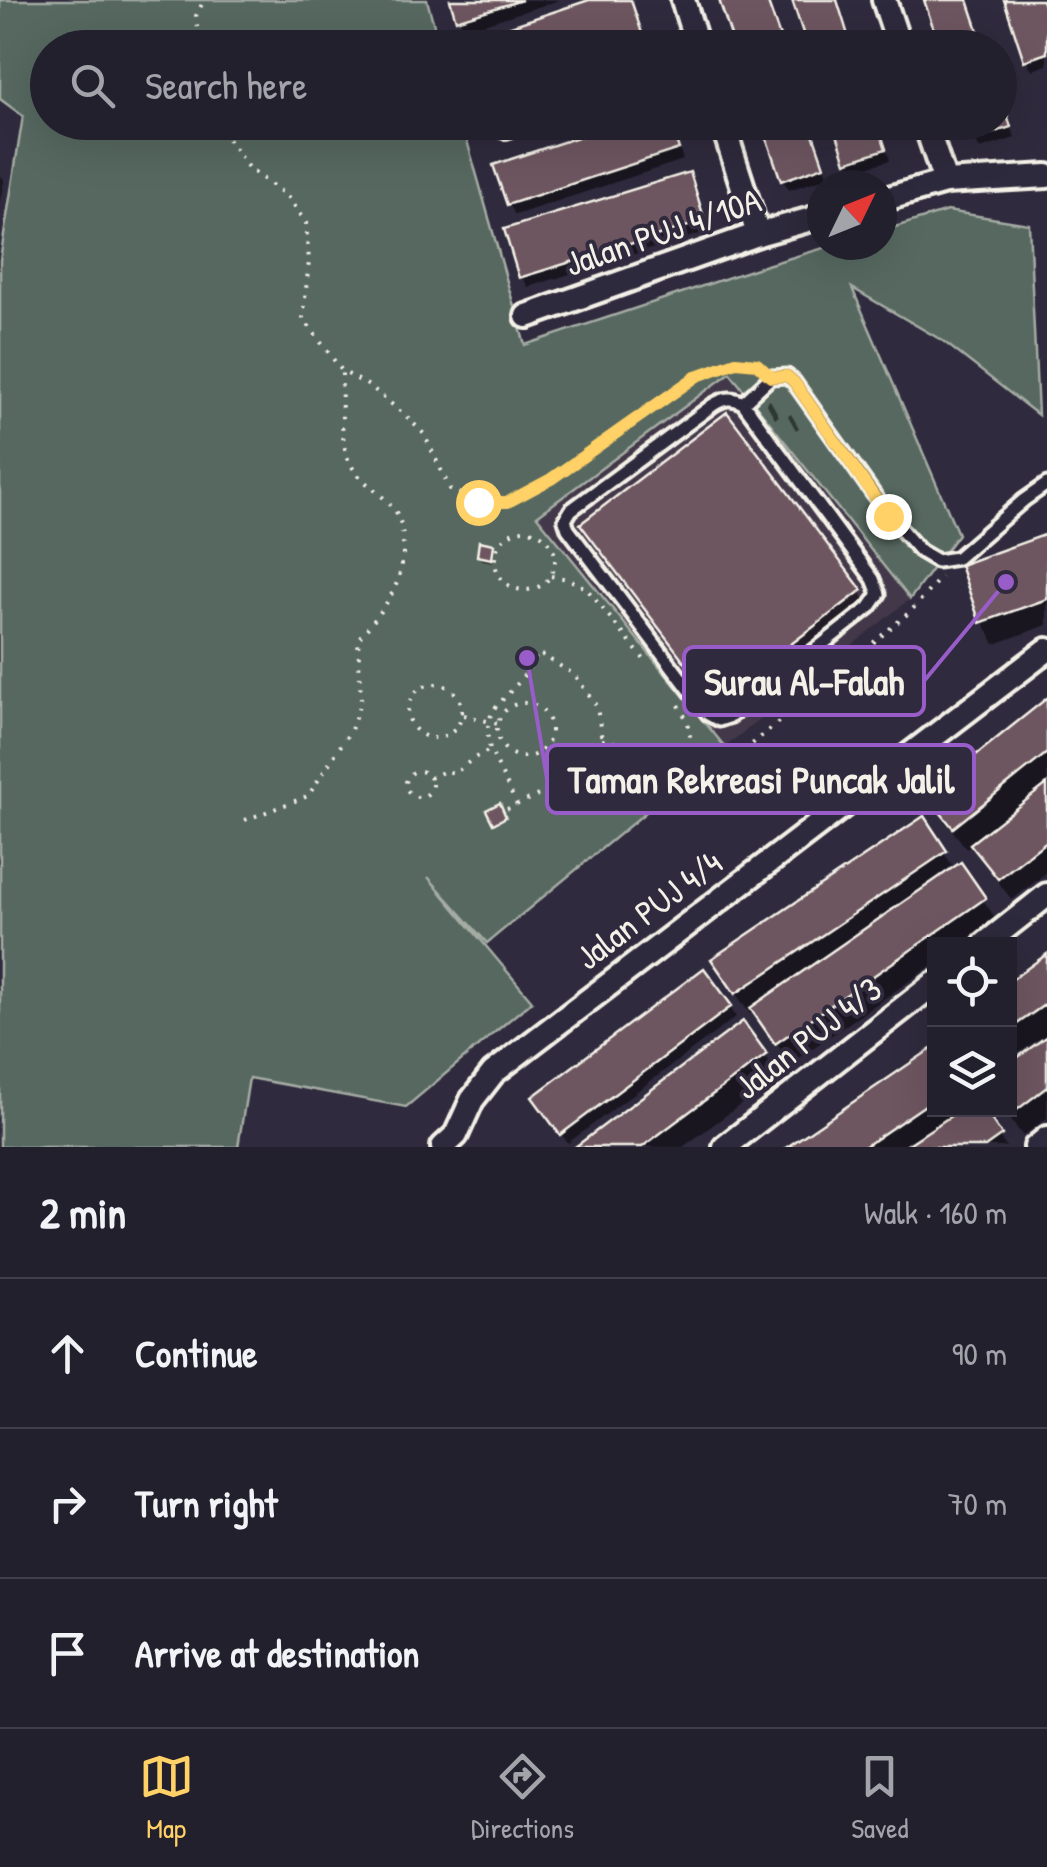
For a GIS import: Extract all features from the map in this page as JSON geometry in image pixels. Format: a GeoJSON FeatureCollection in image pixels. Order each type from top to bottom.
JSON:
{"type":"FeatureCollection","features":[{"type":"Feature","properties":{"kind":"street"},"geometry":{"type":"LineString","coordinates":[[683,0],[692,30]]}},
{"type":"Feature","properties":{"kind":"street"},"geometry":{"type":"LineString","coordinates":[[884,0],[894,30]]}},
{"type":"Feature","properties":{"kind":"street"},"geometry":{"type":"LineString","coordinates":[[728,140],[758,234]]}},
{"type":"Feature","properties":{"kind":"street"},"geometry":{"type":"LineString","coordinates":[[930,140],[944,182]]}},
{"type":"Feature","properties":{"kind":"street"},"geometry":{"type":"LineString","coordinates":[[897,196],[944,182],[1047,176]]}},
{"type":"Feature","properties":{"kind":"street","name":"Jalan PUJ 4/10A"},"geometry":{"type":"LineString","coordinates":[[527,316],[807,220]]}},
{"type":"Feature","properties":{"kind":"street","name":"Jalan PUJ 4/4"},"geometry":{"type":"LineString","coordinates":[[455,1143],[472,1100],[493,1073],[1047,650]]}},
{"type":"Feature","properties":{"kind":"street"},"geometry":{"type":"LineString","coordinates":[[994,937],[1047,896]]}},
{"type":"Feature","properties":{"kind":"street","name":"Jalan PUJ 4/3"},"geometry":{"type":"LineString","coordinates":[[725,1147],[927,989]]}},
{"type":"Feature","properties":{"kind":"street"},"geometry":{"type":"LineString","coordinates":[[1036,1147],[1047,1138]]}},
{"type":"Feature","properties":{"kind":"lane"},"geometry":{"type":"LineString","coordinates":[[742,403],[771,377],[787,376],[888,516],[920,551],[936,560],[957,558],[1047,484]]}},
{"type":"Feature","properties":{"kind":"lane"},"geometry":{"type":"LineString","coordinates":[[735,398],[742,403],[873,579],[879,594],[870,607],[809,656],[732,716],[719,720],[708,714],[568,529],[566,520],[571,510],[713,405],[735,398]]}},
{"type":"Feature","properties":{"kind":"path"},"geometry":{"type":"LineString","coordinates":[[197,30],[196,16],[204,0]]}},
{"type":"Feature","properties":{"kind":"path"},"geometry":{"type":"LineString","coordinates":[[229,140],[249,169],[286,195],[306,222],[309,261],[303,318],[342,370],[371,387],[424,434],[450,489],[478,502],[508,502],[551,479],[697,376],[736,362],[757,364],[771,377]]}},
{"type":"Feature","properties":{"kind":"path"},"geometry":{"type":"LineString","coordinates":[[244,820],[308,796],[351,730],[361,700],[358,639],[397,588],[404,562],[402,531],[394,509],[364,483],[347,456],[342,370]]}},
{"type":"Feature","properties":{"kind":"path"},"geometry":{"type":"LineString","coordinates":[[523,530],[541,534],[553,548],[551,576],[528,590],[510,585],[497,571],[496,552],[500,544],[506,536],[523,530]]}},
{"type":"Feature","properties":{"kind":"path"},"geometry":{"type":"LineString","coordinates":[[551,576],[586,588],[654,672]]}},
{"type":"Feature","properties":{"kind":"path"},"geometry":{"type":"LineString","coordinates":[[507,810],[572,780],[590,764],[602,740],[597,707],[575,675],[538,653],[521,680],[492,712],[487,732],[490,750],[517,805]]}},
{"type":"Feature","properties":{"kind":"path"},"geometry":{"type":"LineString","coordinates":[[434,684],[444,685],[458,696],[462,714],[454,730],[437,738],[419,732],[409,707],[417,691],[434,684]]}},
{"type":"Feature","properties":{"kind":"path"},"geometry":{"type":"LineString","coordinates":[[676,699],[691,728],[684,756]]}},
{"type":"Feature","properties":{"kind":"path"},"geometry":{"type":"LineString","coordinates":[[516,704],[534,705],[548,718],[550,736],[540,752],[522,757],[506,750],[500,742],[498,724],[501,715],[516,704]]}},
{"type":"Feature","properties":{"kind":"path"},"geometry":{"type":"LineString","coordinates":[[462,714],[498,724]]}},
{"type":"Feature","properties":{"kind":"path"},"geometry":{"type":"LineString","coordinates":[[430,778],[445,771],[455,773],[490,750]]}},
{"type":"Feature","properties":{"kind":"path"},"geometry":{"type":"LineString","coordinates":[[422,771],[430,778],[432,784],[427,794],[416,796],[407,789],[410,774],[422,771]]}},
{"type":"Feature","properties":{"kind":"shaded area"},"geometry":{"type":"Polygon","coordinates":[[[730,373],[910,599],[725,747],[536,516],[730,373]]]}},
{"type":"Feature","properties":{"kind":"green space"},"geometry":{"type":"Polygon","coordinates":[[[0,0],[427,0],[435,30],[30,30],[30,140],[467,140],[525,345],[807,253],[807,260],[897,260],[897,226],[947,211],[1029,224],[1038,415],[943,341],[852,288],[958,534],[910,599],[730,373],[537,516],[725,747],[487,943],[428,877],[532,1001],[406,1107],[249,1078],[238,1147],[0,1147],[0,260],[23,116],[0,99],[0,0]]]}},
{"type":"Feature","properties":{"kind":"building"},"geometry":{"type":"Polygon","coordinates":[[[450,0],[522,0],[456,20],[450,0]]]}},
{"type":"Feature","properties":{"kind":"building"},"geometry":{"type":"Polygon","coordinates":[[[589,0],[631,0],[641,30],[499,30],[589,0]]]}},
{"type":"Feature","properties":{"kind":"building"},"geometry":{"type":"Polygon","coordinates":[[[719,0],[767,0],[778,30],[729,30],[719,0]]]}},
{"type":"Feature","properties":{"kind":"building"},"geometry":{"type":"Polygon","coordinates":[[[792,0],[837,0],[846,30],[802,30],[792,0]]]}},
{"type":"Feature","properties":{"kind":"building"},"geometry":{"type":"Polygon","coordinates":[[[924,0],[968,0],[978,30],[934,30],[924,0]]]}},
{"type":"Feature","properties":{"kind":"building"},"geometry":{"type":"Polygon","coordinates":[[[1004,0],[1042,0],[1047,14],[1047,53],[1024,61],[1017,30],[1004,0]]]}},
{"type":"Feature","properties":{"kind":"building"},"geometry":{"type":"Polygon","coordinates":[[[569,140],[676,140],[679,149],[507,205],[493,165],[569,140]]]}},
{"type":"Feature","properties":{"kind":"building"},"geometry":{"type":"Polygon","coordinates":[[[767,140],[815,140],[824,166],[781,181],[767,140]]]}},
{"type":"Feature","properties":{"kind":"building"},"geometry":{"type":"Polygon","coordinates":[[[839,140],[883,140],[886,149],[846,162],[839,140]]]}},
{"type":"Feature","properties":{"kind":"building"},"geometry":{"type":"Polygon","coordinates":[[[690,172],[705,221],[519,278],[504,229],[690,172]]]}},
{"type":"Feature","properties":{"kind":"building"},"geometry":{"type":"Polygon","coordinates":[[[727,412],[862,590],[715,702],[580,524],[727,412]]]}},
{"type":"Feature","properties":{"kind":"building"},"geometry":{"type":"Polygon","coordinates":[[[1047,534],[1047,599],[980,623],[960,565],[1047,534]]]}},
{"type":"Feature","properties":{"kind":"building"},"geometry":{"type":"Polygon","coordinates":[[[479,541],[494,544],[492,559],[477,556],[479,541]]]}},
{"type":"Feature","properties":{"kind":"building"},"geometry":{"type":"Polygon","coordinates":[[[1047,698],[1047,753],[953,828],[926,795],[1047,698]]]}},
{"type":"Feature","properties":{"kind":"building"},"geometry":{"type":"Polygon","coordinates":[[[1047,784],[1047,841],[998,879],[970,844],[1047,784]]]}},
{"type":"Feature","properties":{"kind":"building"},"geometry":{"type":"Polygon","coordinates":[[[500,803],[506,817],[493,824],[486,810],[500,803]]]}},
{"type":"Feature","properties":{"kind":"building"},"geometry":{"type":"Polygon","coordinates":[[[924,816],[947,851],[735,994],[711,959],[924,816]]]}},
{"type":"Feature","properties":{"kind":"building"},"geometry":{"type":"Polygon","coordinates":[[[961,862],[986,898],[775,1044],[750,1008],[961,862]]]}},
{"type":"Feature","properties":{"kind":"building"},"geometry":{"type":"Polygon","coordinates":[[[1047,954],[1047,1003],[1017,1024],[1017,976],[1047,954]]]}},
{"type":"Feature","properties":{"kind":"building"},"geometry":{"type":"Polygon","coordinates":[[[704,968],[732,1006],[560,1135],[532,1097],[704,968]]]}},
{"type":"Feature","properties":{"kind":"building"},"geometry":{"type":"Polygon","coordinates":[[[743,1021],[767,1054],[642,1147],[575,1147],[743,1021]]]}},
{"type":"Feature","properties":{"kind":"building"},"geometry":{"type":"Polygon","coordinates":[[[1047,1036],[1047,1087],[1017,1110],[1017,1058],[1047,1036]]]}},
{"type":"Feature","properties":{"kind":"building"},"geometry":{"type":"Polygon","coordinates":[[[927,1052],[927,1104],[864,1147],[787,1147],[927,1052]]]}},
{"type":"Feature","properties":{"kind":"building"},"geometry":{"type":"Polygon","coordinates":[[[949,1117],[990,1117],[1002,1135],[985,1147],[904,1147],[949,1117]]]}},
{"type":"Feature","properties":{"kind":"place","name":"Surau Al-Falah"},"geometry":{"type":"Point","coordinates":[1006,582]}},
{"type":"Feature","properties":{"kind":"place","name":"Taman Rekreasi Puncak Jalil"},"geometry":{"type":"Point","coordinates":[527,658]}},
{"type":"Feature","properties":{"kind":"route"},"geometry":{"type":"LineString","coordinates":[[478,502],[508,502],[551,479],[697,376],[736,362],[757,364],[771,377],[787,376],[794,382],[888,516]]}}]}
